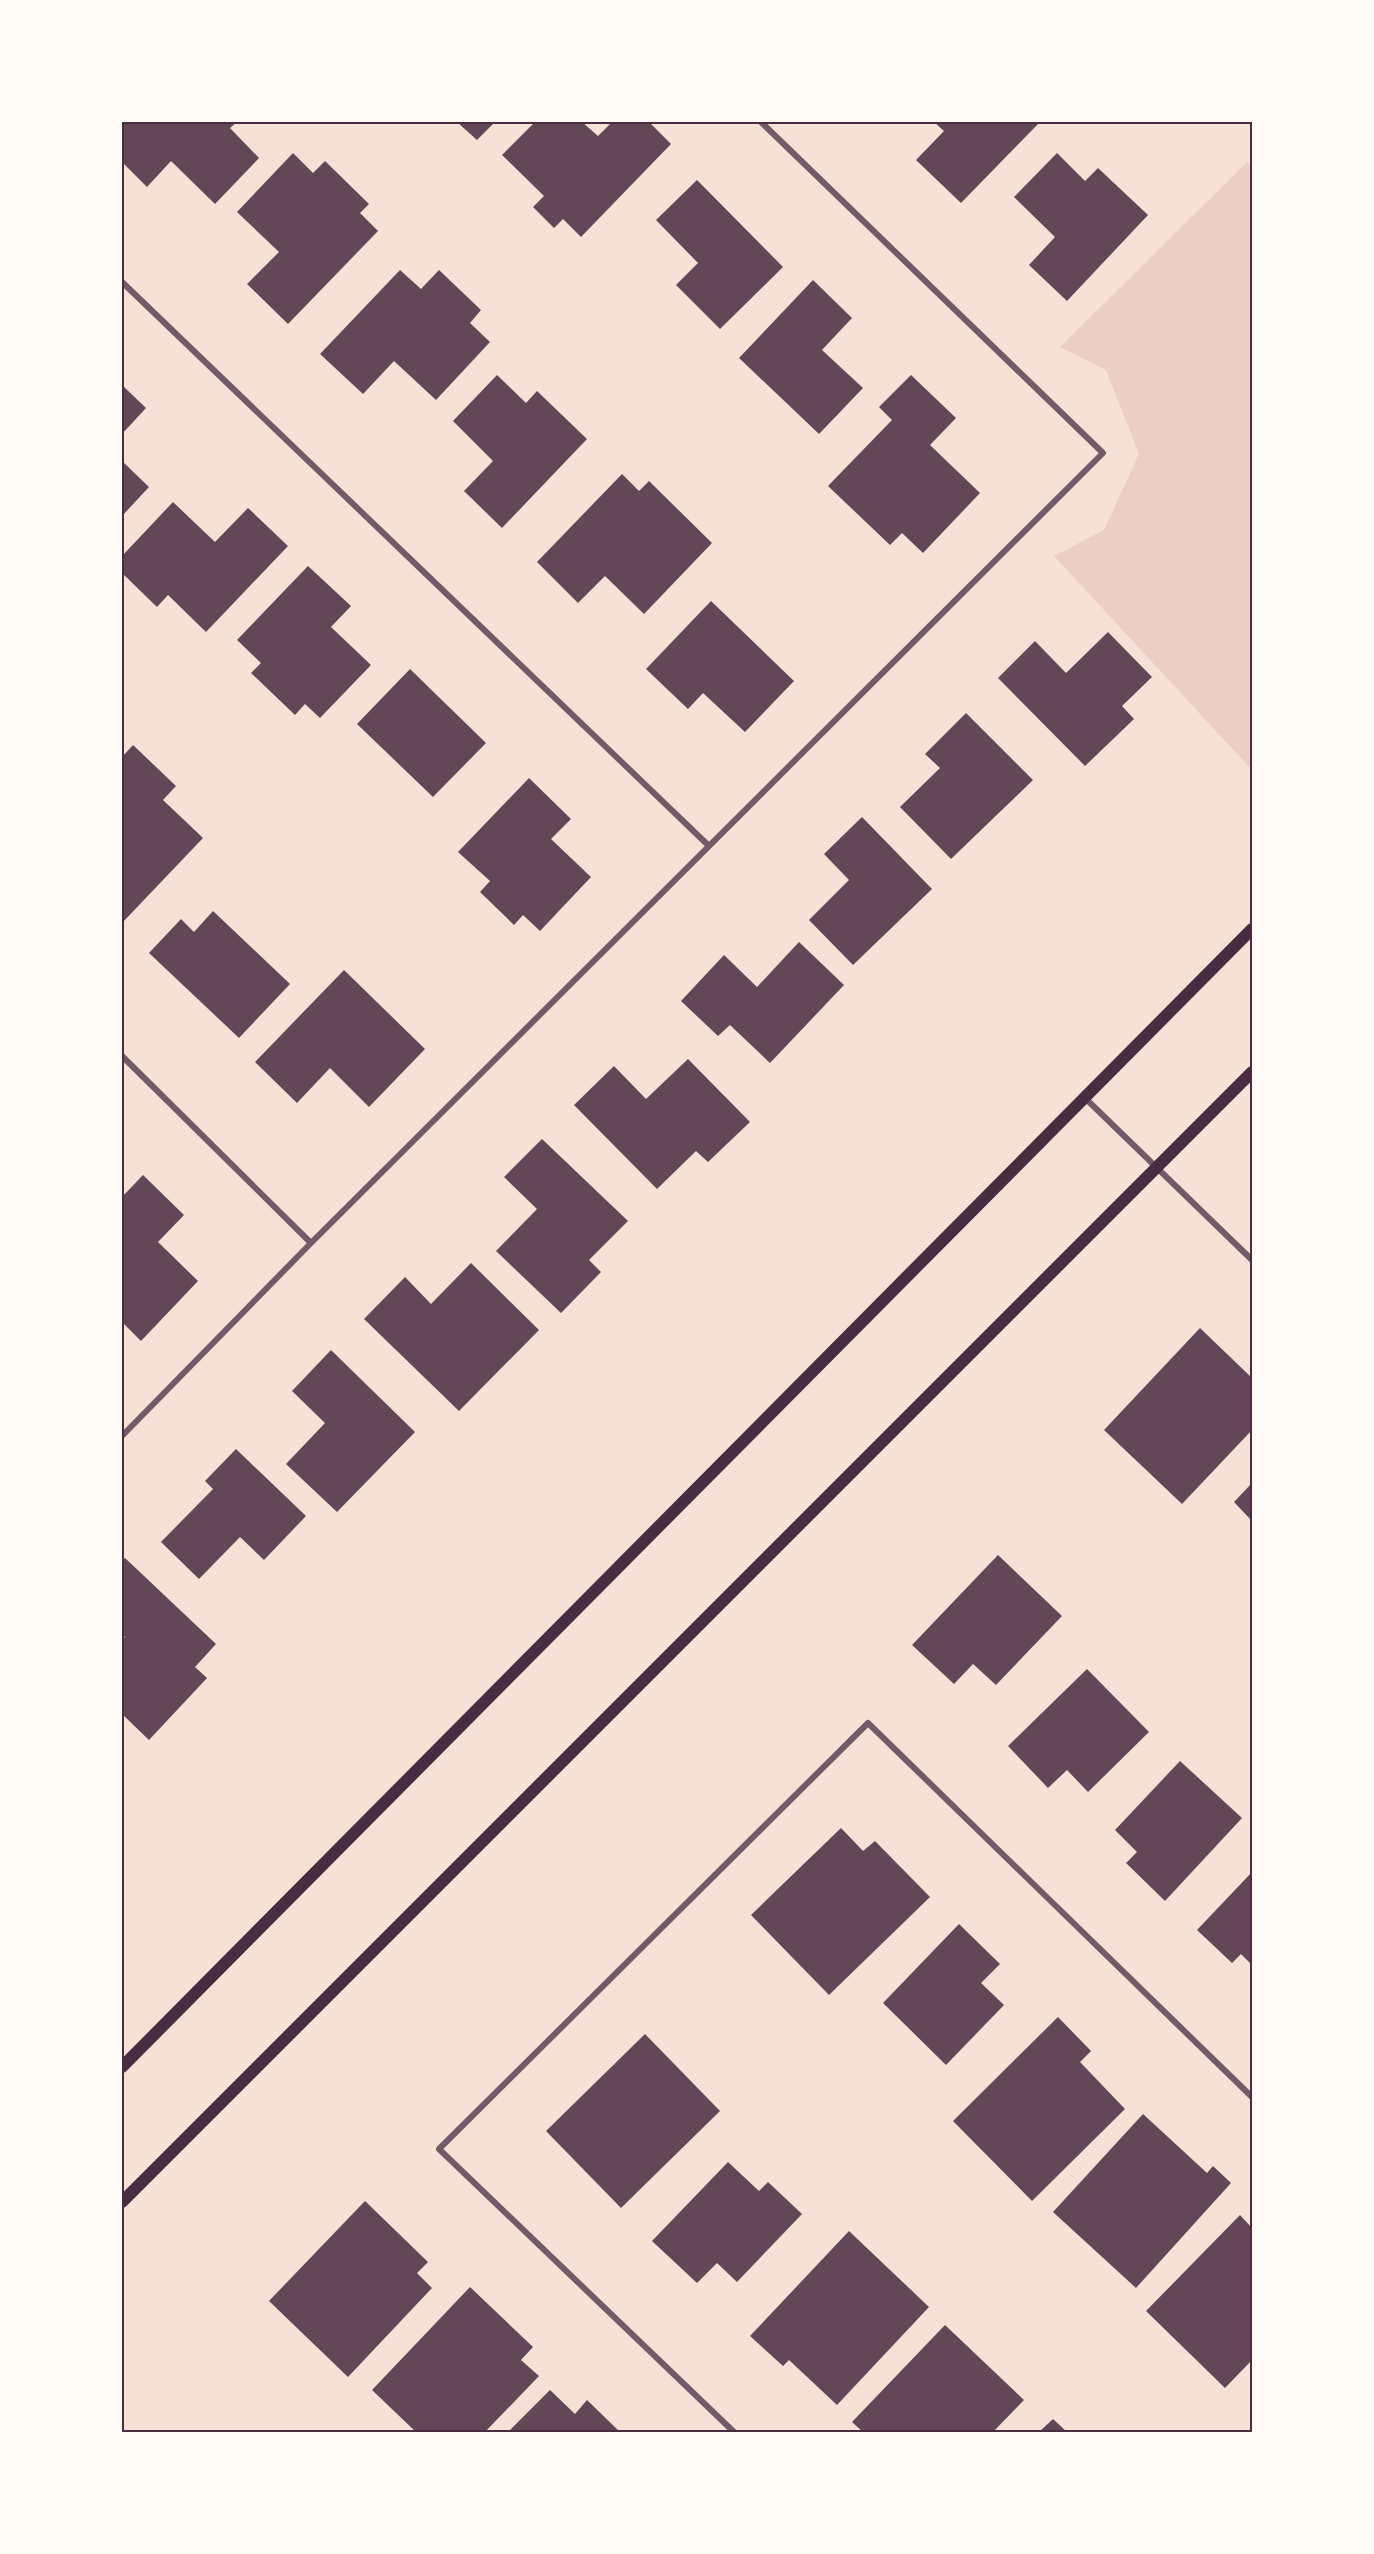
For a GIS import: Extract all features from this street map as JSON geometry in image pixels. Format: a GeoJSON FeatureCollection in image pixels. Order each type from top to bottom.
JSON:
{"type":"FeatureCollection","features":[{"type":"Feature","properties":{"kind":"main road"},"geometry":{"type":"LineString","coordinates":[[122,2067],[1252,929]]}},
{"type":"Feature","properties":{"kind":"main road"},"geometry":{"type":"LineString","coordinates":[[122,2202],[1252,1072]]}},
{"type":"Feature","properties":{"kind":"street"},"geometry":{"type":"LineString","coordinates":[[122,1436],[708,845],[1103,453],[761,122]]}},
{"type":"Feature","properties":{"kind":"street"},"geometry":{"type":"LineString","coordinates":[[122,282],[708,845]]}},
{"type":"Feature","properties":{"kind":"street"},"geometry":{"type":"LineString","coordinates":[[122,1056],[311,1243]]}},
{"type":"Feature","properties":{"kind":"street"},"geometry":{"type":"LineString","coordinates":[[1085,1097],[1252,1260]]}},
{"type":"Feature","properties":{"kind":"street"},"geometry":{"type":"LineString","coordinates":[[734,2433],[439,2150],[868,1722],[1252,2097]]}},
{"type":"Feature","properties":{"kind":"shaded area"},"geometry":{"type":"Polygon","coordinates":[[[1247,162],[1252,167],[1252,770],[1054,556],[1104,530],[1139,454],[1106,370],[1060,347],[1247,162]]]}},
{"type":"Feature","properties":{"kind":"building"},"geometry":{"type":"Polygon","coordinates":[[[122,122],[237,122],[230,128],[259,158],[215,204],[171,161],[147,187],[122,162],[122,122]]]}},
{"type":"Feature","properties":{"kind":"building"},"geometry":{"type":"Polygon","coordinates":[[[457,122],[495,122],[477,140],[457,122]]]}},
{"type":"Feature","properties":{"kind":"building"},"geometry":{"type":"Polygon","coordinates":[[[535,122],[582,122],[598,136],[612,122],[649,122],[671,144],[581,237],[563,219],[554,228],[533,207],[544,196],[502,155],[535,122]]]}},
{"type":"Feature","properties":{"kind":"building"},"geometry":{"type":"Polygon","coordinates":[[[934,122],[1040,122],[961,203],[916,160],[944,131],[934,122]]]}},
{"type":"Feature","properties":{"kind":"building"},"geometry":{"type":"Polygon","coordinates":[[[293,153],[313,173],[325,161],[369,204],[360,213],[378,231],[288,324],[247,284],[279,252],[237,212],[293,153]]]}},
{"type":"Feature","properties":{"kind":"building"},"geometry":{"type":"Polygon","coordinates":[[[1057,153],[1085,181],[1098,168],[1148,215],[1067,301],[1029,265],[1055,237],[1014,197],[1057,153]]]}},
{"type":"Feature","properties":{"kind":"building"},"geometry":{"type":"Polygon","coordinates":[[[697,180],[783,267],[720,329],[676,285],[698,263],[656,220],[697,180]]]}},
{"type":"Feature","properties":{"kind":"building"},"geometry":{"type":"Polygon","coordinates":[[[400,270],[421,289],[439,270],[481,310],[470,323],[490,342],[436,400],[394,361],[363,394],[320,354],[400,270]]]}},
{"type":"Feature","properties":{"kind":"building"},"geometry":{"type":"Polygon","coordinates":[[[813,280],[852,318],[822,350],[863,388],[819,434],[739,358],[813,280]]]}},
{"type":"Feature","properties":{"kind":"building"},"geometry":{"type":"Polygon","coordinates":[[[497,375],[526,403],[537,391],[587,439],[502,528],[464,491],[493,461],[453,421],[497,375]]]}},
{"type":"Feature","properties":{"kind":"building"},"geometry":{"type":"Polygon","coordinates":[[[911,375],[956,418],[930,445],[980,493],[923,553],[902,533],[890,545],[828,486],[892,420],[879,407],[911,375]]]}},
{"type":"Feature","properties":{"kind":"building"},"geometry":{"type":"Polygon","coordinates":[[[122,385],[146,408],[122,434],[122,385]]]}},
{"type":"Feature","properties":{"kind":"building"},"geometry":{"type":"Polygon","coordinates":[[[122,461],[149,487],[122,516],[122,461]]]}},
{"type":"Feature","properties":{"kind":"building"},"geometry":{"type":"Polygon","coordinates":[[[622,474],[639,491],[649,481],[712,543],[644,614],[605,576],[578,603],[537,562],[622,474]]]}},
{"type":"Feature","properties":{"kind":"building"},"geometry":{"type":"Polygon","coordinates":[[[173,502],[215,542],[248,508],[288,546],[206,632],[168,595],[157,607],[122,573],[122,556],[173,502]]]}},
{"type":"Feature","properties":{"kind":"building"},"geometry":{"type":"Polygon","coordinates":[[[308,566],[351,606],[331,627],[371,665],[320,718],[305,704],[295,715],[251,673],[261,663],[237,640],[308,566]]]}},
{"type":"Feature","properties":{"kind":"building"},"geometry":{"type":"Polygon","coordinates":[[[711,601],[794,681],[745,732],[703,693],[688,709],[646,669],[711,601]]]}},
{"type":"Feature","properties":{"kind":"building"},"geometry":{"type":"Polygon","coordinates":[[[1108,632],[1152,677],[1122,706],[1134,719],[1085,766],[998,678],[1035,641],[1066,673],[1108,632]]]}},
{"type":"Feature","properties":{"kind":"building"},"geometry":{"type":"Polygon","coordinates":[[[410,669],[486,743],[433,797],[357,724],[410,669]]]}},
{"type":"Feature","properties":{"kind":"building"},"geometry":{"type":"Polygon","coordinates":[[[966,713],[1033,780],[951,859],[900,807],[940,768],[925,754],[966,713]]]}},
{"type":"Feature","properties":{"kind":"building"},"geometry":{"type":"Polygon","coordinates":[[[133,745],[176,786],[163,800],[203,838],[122,923],[122,757],[133,745]]]}},
{"type":"Feature","properties":{"kind":"building"},"geometry":{"type":"Polygon","coordinates":[[[529,778],[571,819],[551,839],[591,877],[540,931],[523,915],[514,925],[480,892],[490,881],[458,852],[529,778]]]}},
{"type":"Feature","properties":{"kind":"building"},"geometry":{"type":"Polygon","coordinates":[[[862,817],[932,889],[853,965],[809,920],[849,880],[824,854],[862,817]]]}},
{"type":"Feature","properties":{"kind":"building"},"geometry":{"type":"Polygon","coordinates":[[[213,911],[290,984],[239,1038],[149,953],[181,919],[194,932],[213,911]]]}},
{"type":"Feature","properties":{"kind":"building"},"geometry":{"type":"Polygon","coordinates":[[[799,942],[844,985],[770,1063],[730,1025],[718,1036],[681,1001],[724,955],[757,987],[799,942]]]}},
{"type":"Feature","properties":{"kind":"building"},"geometry":{"type":"Polygon","coordinates":[[[344,970],[425,1049],[369,1107],[330,1068],[297,1103],[255,1062],[344,970]]]}},
{"type":"Feature","properties":{"kind":"building"},"geometry":{"type":"Polygon","coordinates":[[[688,1059],[750,1122],[708,1162],[696,1151],[657,1189],[574,1105],[614,1066],[646,1099],[688,1059]]]}},
{"type":"Feature","properties":{"kind":"building"},"geometry":{"type":"Polygon","coordinates":[[[542,1139],[628,1221],[589,1260],[601,1272],[561,1313],[496,1251],[537,1209],[504,1177],[542,1139]]]}},
{"type":"Feature","properties":{"kind":"building"},"geometry":{"type":"Polygon","coordinates":[[[143,1175],[184,1215],[158,1242],[198,1281],[141,1341],[124,1324],[122,1327],[122,1197],[143,1175]]]}},
{"type":"Feature","properties":{"kind":"building"},"geometry":{"type":"Polygon","coordinates":[[[471,1263],[539,1330],[459,1411],[364,1319],[405,1277],[431,1304],[471,1263]]]}},
{"type":"Feature","properties":{"kind":"building"},"geometry":{"type":"Polygon","coordinates":[[[1200,1328],[1252,1378],[1252,1430],[1182,1504],[1104,1430],[1200,1328]]]}},
{"type":"Feature","properties":{"kind":"building"},"geometry":{"type":"Polygon","coordinates":[[[331,1350],[415,1432],[337,1512],[286,1464],[325,1423],[292,1391],[331,1350]]]}},
{"type":"Feature","properties":{"kind":"building"},"geometry":{"type":"Polygon","coordinates":[[[236,1449],[306,1516],[264,1560],[240,1537],[199,1579],[161,1542],[213,1489],[205,1481],[236,1449]]]}},
{"type":"Feature","properties":{"kind":"building"},"geometry":{"type":"Polygon","coordinates":[[[1252,1483],[1252,1521],[1234,1502],[1252,1483]]]}},
{"type":"Feature","properties":{"kind":"building"},"geometry":{"type":"Polygon","coordinates":[[[998,1555],[1062,1616],[996,1685],[973,1664],[954,1684],[912,1645],[998,1555]]]}},
{"type":"Feature","properties":{"kind":"building"},"geometry":{"type":"Polygon","coordinates":[[[125,1558],[216,1644],[195,1667],[207,1678],[149,1740],[122,1714],[122,1640],[125,1637],[122,1634],[122,1562],[125,1558]]]}},
{"type":"Feature","properties":{"kind":"building"},"geometry":{"type":"Polygon","coordinates":[[[1087,1669],[1149,1732],[1088,1792],[1067,1770],[1048,1788],[1008,1746],[1087,1669]]]}},
{"type":"Feature","properties":{"kind":"building"},"geometry":{"type":"Polygon","coordinates":[[[1180,1761],[1242,1818],[1165,1901],[1126,1863],[1137,1852],[1115,1830],[1180,1761]]]}},
{"type":"Feature","properties":{"kind":"building"},"geometry":{"type":"Polygon","coordinates":[[[841,1828],[863,1851],[875,1841],[930,1897],[829,1995],[751,1915],[841,1828]]]}},
{"type":"Feature","properties":{"kind":"building"},"geometry":{"type":"Polygon","coordinates":[[[1252,1872],[1252,1965],[1241,1954],[1232,1963],[1197,1930],[1252,1872]]]}},
{"type":"Feature","properties":{"kind":"building"},"geometry":{"type":"Polygon","coordinates":[[[959,1924],[1000,1964],[981,1983],[1004,2005],[946,2065],[883,2003],[959,1924]]]}},
{"type":"Feature","properties":{"kind":"building"},"geometry":{"type":"Polygon","coordinates":[[[1058,2017],[1091,2051],[1080,2062],[1125,2109],[1032,2201],[953,2121],[1058,2017]]]}},
{"type":"Feature","properties":{"kind":"building"},"geometry":{"type":"Polygon","coordinates":[[[645,2034],[720,2111],[621,2208],[546,2131],[645,2034]]]}},
{"type":"Feature","properties":{"kind":"building"},"geometry":{"type":"Polygon","coordinates":[[[1143,2114],[1207,2173],[1213,2166],[1231,2183],[1136,2288],[1053,2212],[1143,2114]]]}},
{"type":"Feature","properties":{"kind":"building"},"geometry":{"type":"Polygon","coordinates":[[[728,2162],[759,2191],[768,2182],[802,2214],[737,2282],[717,2263],[697,2283],[652,2241],[728,2162]]]}},
{"type":"Feature","properties":{"kind":"building"},"geometry":{"type":"Polygon","coordinates":[[[365,2201],[428,2262],[417,2273],[432,2288],[348,2377],[269,2301],[365,2201]]]}},
{"type":"Feature","properties":{"kind":"building"},"geometry":{"type":"Polygon","coordinates":[[[1240,2215],[1252,2228],[1252,2360],[1225,2388],[1146,2311],[1240,2215]]]}},
{"type":"Feature","properties":{"kind":"building"},"geometry":{"type":"Polygon","coordinates":[[[849,2231],[929,2307],[837,2405],[789,2360],[783,2366],[750,2336],[849,2231]]]}},
{"type":"Feature","properties":{"kind":"building"},"geometry":{"type":"Polygon","coordinates":[[[470,2287],[533,2347],[521,2360],[539,2376],[485,2432],[416,2432],[372,2390],[470,2287]]]}},
{"type":"Feature","properties":{"kind":"building"},"geometry":{"type":"Polygon","coordinates":[[[945,2325],[1024,2400],[993,2432],[863,2432],[852,2422],[945,2325]]]}},
{"type":"Feature","properties":{"kind":"building"},"geometry":{"type":"Polygon","coordinates":[[[550,2390],[575,2414],[587,2400],[620,2432],[508,2432],[550,2390]]]}},
{"type":"Feature","properties":{"kind":"building"},"geometry":{"type":"Polygon","coordinates":[[[1053,2419],[1067,2432],[1039,2432],[1053,2419]]]}}]}
